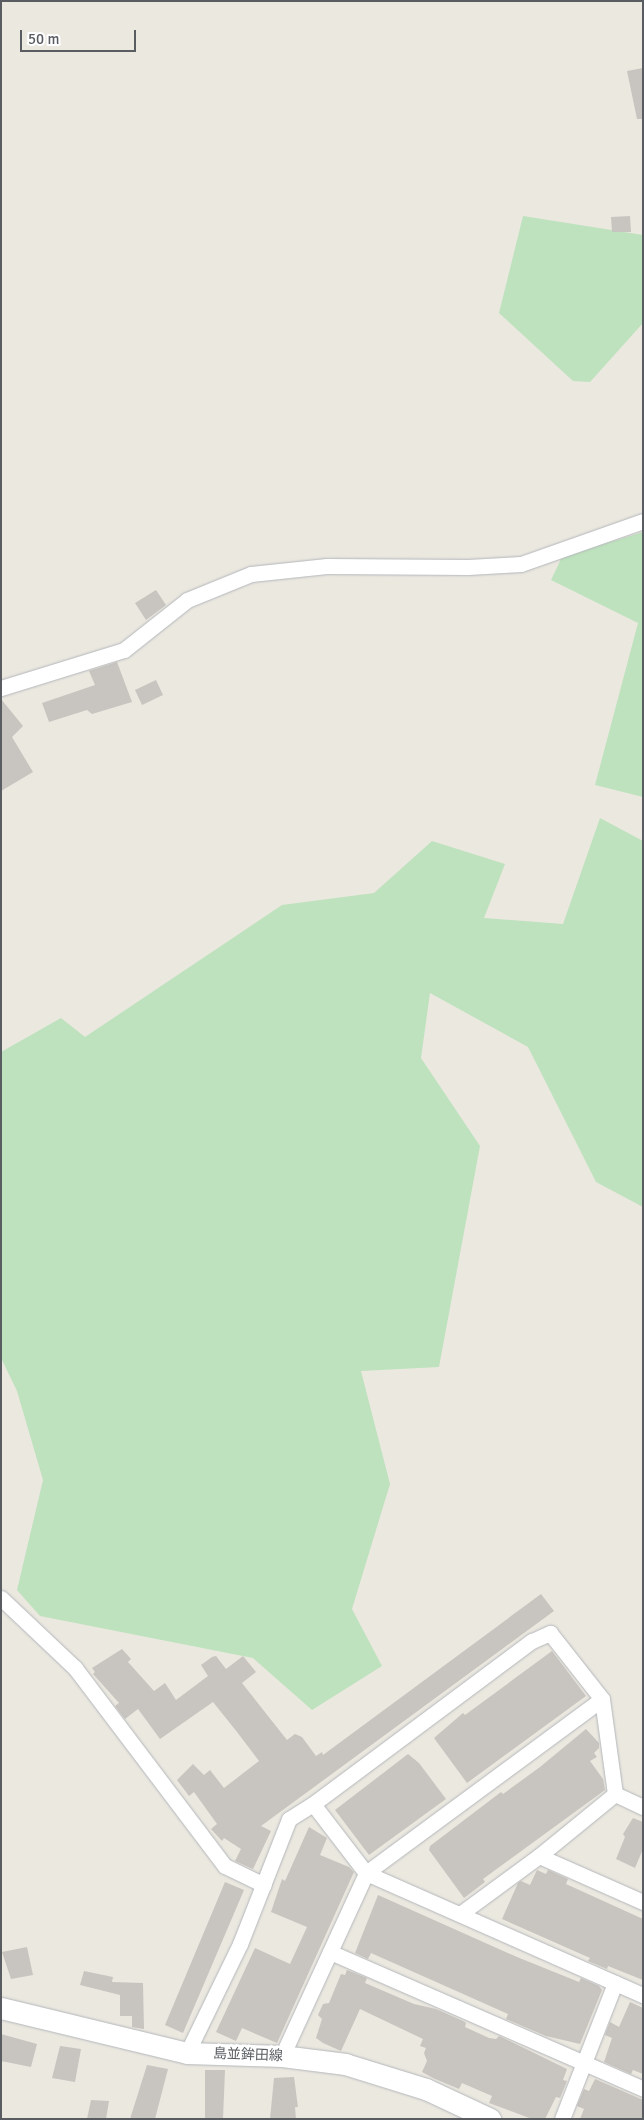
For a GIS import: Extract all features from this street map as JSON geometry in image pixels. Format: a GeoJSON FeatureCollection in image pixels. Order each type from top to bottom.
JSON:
{"type":"FeatureCollection","features":[{"type":"Feature","properties":{"kind":"main road","name":"島並鉾田線"},"geometry":{"type":"LineString","coordinates":[[1,2008],[187,2053],[282,2056],[345,2064],[387,2074],[490,2119]]}},
{"type":"Feature","properties":{"kind":"street"},"geometry":{"type":"LineString","coordinates":[[1,688],[124,650],[187,600],[251,574],[326,566],[468,567],[521,564],[643,521]]}},
{"type":"Feature","properties":{"kind":"street"},"geometry":{"type":"LineString","coordinates":[[1,1598],[75,1668],[225,1866],[264,1885]]}},
{"type":"Feature","properties":{"kind":"street"},"geometry":{"type":"LineString","coordinates":[[187,2053],[240,1944],[289,1818],[313,1804],[532,1641],[550,1634],[602,1699],[615,1794]]}},
{"type":"Feature","properties":{"kind":"street"},"geometry":{"type":"LineString","coordinates":[[282,2056],[366,1873],[602,1699]]}},
{"type":"Feature","properties":{"kind":"street"},"geometry":{"type":"LineString","coordinates":[[615,1794],[643,1807]]}},
{"type":"Feature","properties":{"kind":"street"},"geometry":{"type":"LineString","coordinates":[[460,1914],[539,1856],[615,1794]]}},
{"type":"Feature","properties":{"kind":"street"},"geometry":{"type":"LineString","coordinates":[[313,1804],[366,1873],[643,1995]]}},
{"type":"Feature","properties":{"kind":"street"},"geometry":{"type":"LineString","coordinates":[[539,1856],[643,1902]]}},
{"type":"Feature","properties":{"kind":"street"},"geometry":{"type":"LineString","coordinates":[[330,1952],[643,2089]]}},
{"type":"Feature","properties":{"kind":"street"},"geometry":{"type":"LineString","coordinates":[[562,2119],[615,1983]]}},
{"type":"Feature","properties":{"kind":"green space"},"geometry":{"type":"Polygon","coordinates":[[[523,216],[643,235],[643,323],[590,382],[573,381],[499,313],[523,216]]]}},
{"type":"Feature","properties":{"kind":"green space"},"geometry":{"type":"Polygon","coordinates":[[[643,532],[643,797],[595,785],[638,623],[551,580],[562,557],[643,532]]]}},
{"type":"Feature","properties":{"kind":"green space"},"geometry":{"type":"Polygon","coordinates":[[[600,818],[643,841],[643,1207],[596,1182],[528,1047],[430,993],[421,1058],[480,1146],[439,1367],[361,1371],[390,1484],[352,1609],[382,1666],[312,1710],[253,1658],[40,1616],[17,1590],[43,1480],[17,1391],[1,1358],[1,1052],[61,1018],[85,1037],[282,905],[374,893],[432,841],[505,864],[484,918],[563,924],[600,818]]]}},
{"type":"Feature","properties":{"kind":"building"},"geometry":{"type":"Polygon","coordinates":[[[643,68],[643,119],[637,119],[627,71],[643,68]]]}},
{"type":"Feature","properties":{"kind":"building"},"geometry":{"type":"Polygon","coordinates":[[[630,216],[631,232],[612,232],[611,217],[630,216]]]}},
{"type":"Feature","properties":{"kind":"building"},"geometry":{"type":"Polygon","coordinates":[[[156,590],[166,605],[146,620],[135,603],[156,590]]]}},
{"type":"Feature","properties":{"kind":"building"},"geometry":{"type":"Polygon","coordinates":[[[117,662],[132,702],[92,714],[87,710],[49,722],[42,703],[95,685],[89,671],[117,662]]]}},
{"type":"Feature","properties":{"kind":"building"},"geometry":{"type":"Polygon","coordinates":[[[156,680],[163,695],[142,705],[135,690],[156,680]]]}},
{"type":"Feature","properties":{"kind":"building"},"geometry":{"type":"Polygon","coordinates":[[[1,699],[23,726],[12,737],[33,772],[1,791],[1,699]]]}},
{"type":"Feature","properties":{"kind":"building"},"geometry":{"type":"Polygon","coordinates":[[[541,1594],[554,1611],[261,1826],[271,1831],[253,1869],[235,1861],[241,1849],[224,1838],[222,1841],[211,1829],[217,1824],[194,1792],[189,1796],[177,1780],[193,1764],[204,1775],[210,1770],[224,1788],[259,1761],[213,1702],[160,1739],[138,1709],[125,1719],[115,1706],[119,1703],[93,1674],[95,1672],[92,1668],[122,1649],[131,1659],[128,1662],[154,1691],[165,1683],[176,1700],[208,1676],[201,1665],[212,1657],[216,1656],[226,1669],[243,1656],[256,1672],[242,1683],[287,1740],[295,1734],[302,1737],[316,1756],[322,1752],[323,1755],[541,1594]]]}},
{"type":"Feature","properties":{"kind":"building"},"geometry":{"type":"Polygon","coordinates":[[[552,1651],[586,1696],[467,1783],[434,1738],[463,1713],[465,1715],[552,1651]]]}},
{"type":"Feature","properties":{"kind":"building"},"geometry":{"type":"Polygon","coordinates":[[[586,1729],[599,1743],[599,1748],[594,1753],[597,1757],[590,1761],[603,1779],[605,1790],[483,1879],[485,1882],[464,1898],[429,1850],[430,1846],[501,1792],[503,1794],[540,1767],[586,1729]]]}},
{"type":"Feature","properties":{"kind":"building"},"geometry":{"type":"Polygon","coordinates":[[[408,1754],[419,1763],[446,1799],[369,1855],[335,1810],[408,1754]]]}},
{"type":"Feature","properties":{"kind":"building"},"geometry":{"type":"Polygon","coordinates":[[[633,1818],[643,1822],[643,1849],[635,1868],[616,1859],[625,1837],[623,1834],[633,1818]]]}},
{"type":"Feature","properties":{"kind":"building"},"geometry":{"type":"Polygon","coordinates":[[[309,1827],[327,1838],[320,1855],[349,1867],[354,1872],[277,2043],[242,2028],[236,2041],[216,2032],[255,1948],[290,1964],[307,1927],[271,1912],[282,1879],[285,1881],[309,1827]]]}},
{"type":"Feature","properties":{"kind":"building"},"geometry":{"type":"Polygon","coordinates":[[[537,1870],[546,1874],[548,1870],[568,1879],[566,1884],[643,1919],[643,1980],[608,1966],[607,1969],[588,1961],[590,1958],[502,1919],[518,1883],[521,1881],[530,1885],[537,1870]]]}},
{"type":"Feature","properties":{"kind":"building"},"geometry":{"type":"Polygon","coordinates":[[[225,1882],[244,1890],[183,2033],[165,2025],[225,1882]]]}},
{"type":"Feature","properties":{"kind":"building"},"geometry":{"type":"Polygon","coordinates":[[[378,1895],[517,1957],[579,1982],[581,1978],[599,1986],[602,1990],[580,2044],[546,2036],[506,2019],[508,2014],[371,1953],[368,1959],[355,1953],[378,1895]]]}},
{"type":"Feature","properties":{"kind":"building"},"geometry":{"type":"Polygon","coordinates":[[[27,1947],[33,1975],[11,1979],[2,1952],[27,1947]]]}},
{"type":"Feature","properties":{"kind":"building"},"geometry":{"type":"Polygon","coordinates":[[[347,1970],[367,1978],[365,1983],[414,2004],[436,2009],[463,2021],[466,2023],[465,2027],[489,2038],[496,2039],[499,2036],[567,2069],[563,2080],[567,2081],[560,2098],[556,2097],[545,2119],[532,2119],[489,2103],[492,2096],[462,2083],[459,2089],[422,2072],[427,2061],[424,2053],[426,2048],[420,2046],[423,2039],[360,2009],[341,2051],[323,2043],[316,2038],[322,2019],[318,2015],[323,2004],[329,2003],[341,1974],[345,1975],[347,1970]]]}},
{"type":"Feature","properties":{"kind":"building"},"geometry":{"type":"Polygon","coordinates":[[[84,1971],[113,1977],[112,1982],[143,1983],[144,2029],[132,2027],[132,2016],[120,2016],[120,1995],[80,1985],[84,1971]]]}},
{"type":"Feature","properties":{"kind":"building"},"geometry":{"type":"Polygon","coordinates":[[[630,2002],[643,2008],[643,2074],[633,2070],[631,2074],[604,2062],[612,2038],[605,2035],[610,2022],[619,2027],[630,2002]]]}},
{"type":"Feature","properties":{"kind":"building"},"geometry":{"type":"Polygon","coordinates":[[[1,2034],[37,2044],[31,2067],[1,2061],[1,2034]]]}},
{"type":"Feature","properties":{"kind":"building"},"geometry":{"type":"Polygon","coordinates":[[[60,2046],[81,2049],[75,2082],[52,2078],[60,2046]]]}},
{"type":"Feature","properties":{"kind":"building"},"geometry":{"type":"Polygon","coordinates":[[[147,2065],[168,2069],[155,2119],[130,2119],[147,2065]]]}},
{"type":"Feature","properties":{"kind":"building"},"geometry":{"type":"Polygon","coordinates":[[[205,2070],[225,2070],[223,2119],[205,2119],[205,2070]]]}},
{"type":"Feature","properties":{"kind":"building"},"geometry":{"type":"Polygon","coordinates":[[[294,2077],[298,2107],[295,2107],[296,2119],[270,2119],[274,2078],[294,2077]]]}},
{"type":"Feature","properties":{"kind":"building"},"geometry":{"type":"Polygon","coordinates":[[[595,2079],[643,2100],[643,2119],[580,2119],[584,2109],[577,2106],[584,2089],[589,2091],[595,2079]]]}},
{"type":"Feature","properties":{"kind":"building"},"geometry":{"type":"Polygon","coordinates":[[[91,2100],[109,2101],[106,2119],[87,2119],[91,2100]]]}}]}
